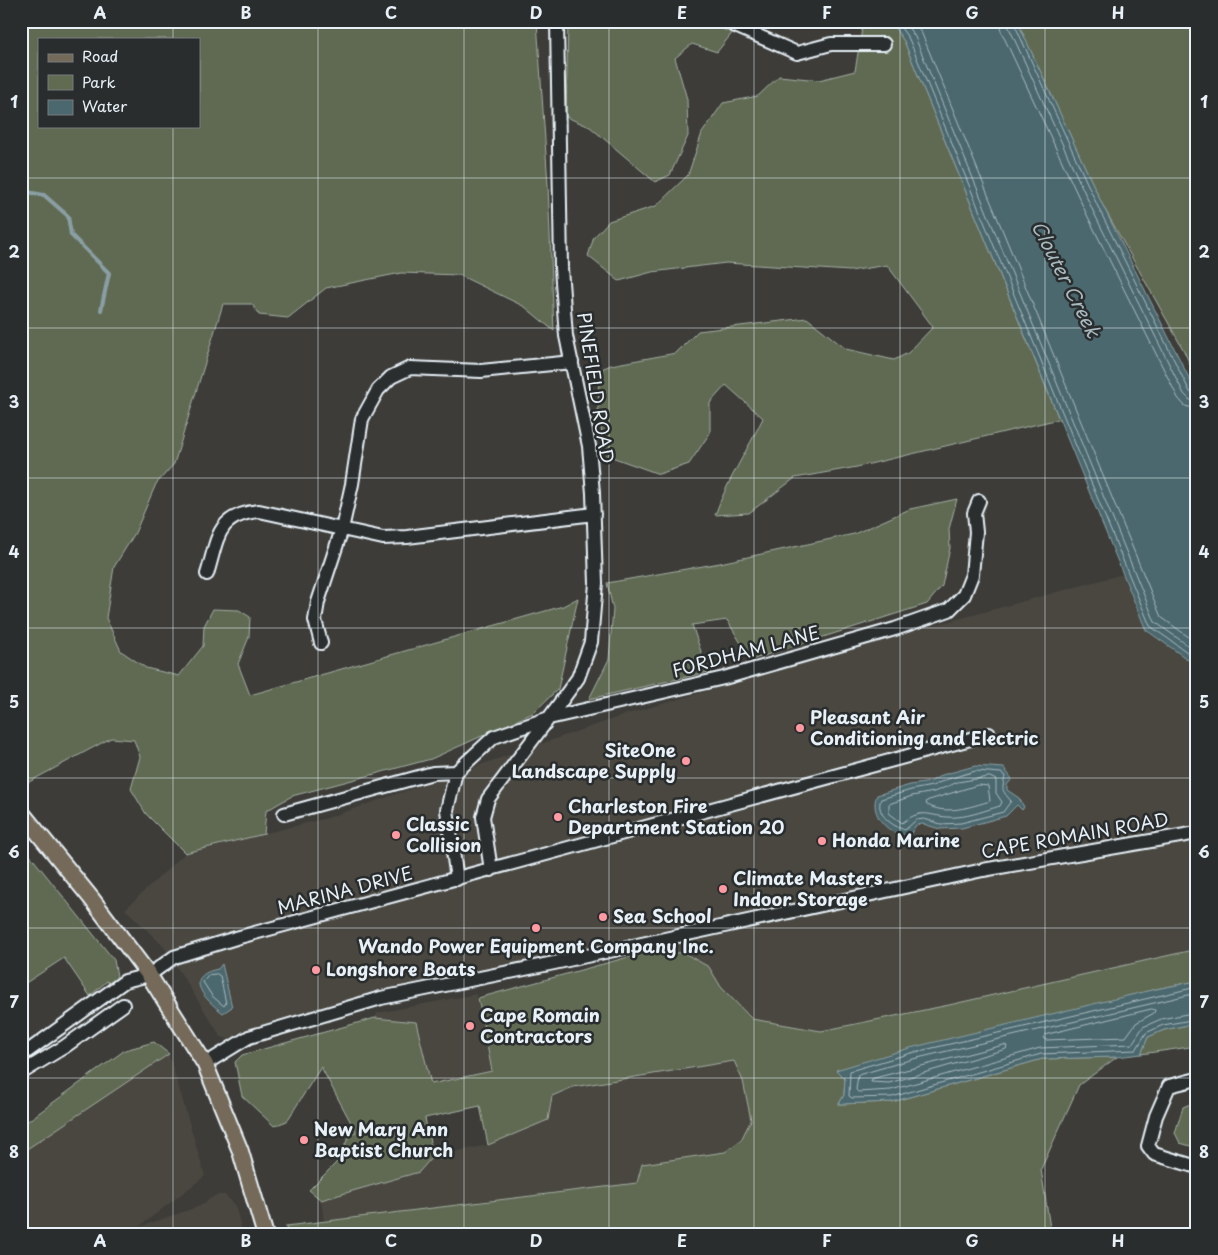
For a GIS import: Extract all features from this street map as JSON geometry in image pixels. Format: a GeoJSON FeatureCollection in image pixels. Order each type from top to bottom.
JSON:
{"type":"FeatureCollection","features":[{"type":"Feature","properties":{"kind":"main road"},"geometry":{"type":"LineString","coordinates":[[21,812],[91,898],[149,975],[205,1064],[240,1150],[265,1234]]}},
{"type":"Feature","properties":{"kind":"street","name":"PINEFIELD ROAD"},"geometry":{"type":"LineString","coordinates":[[491,870],[483,817],[488,799],[578,678],[591,642],[596,583],[594,514],[589,446],[566,336],[561,268],[558,21]]}},
{"type":"Feature","properties":{"kind":"street"},"geometry":{"type":"LineString","coordinates":[[724,21],[797,52],[831,44],[884,44]]}},
{"type":"Feature","properties":{"kind":"street"},"geometry":{"type":"LineString","coordinates":[[321,643],[315,620],[318,602],[342,529],[352,484],[362,418],[378,390],[391,377],[410,368],[481,371],[572,362]]}},
{"type":"Feature","properties":{"kind":"street","name":"FORDHAM LANE"},"geometry":{"type":"LineString","coordinates":[[549,718],[724,678],[904,627],[950,610],[964,595],[972,575],[976,532],[974,513],[979,501]]}},
{"type":"Feature","properties":{"kind":"street"},"geometry":{"type":"LineString","coordinates":[[207,574],[223,526],[237,514],[259,511],[383,538],[407,537],[594,514]]}},
{"type":"Feature","properties":{"kind":"street"},"geometry":{"type":"LineString","coordinates":[[457,879],[447,810],[456,772],[494,737],[549,718]]}},
{"type":"Feature","properties":{"kind":"street","name":"MARINA DRIVE"},"geometry":{"type":"LineString","coordinates":[[149,975],[174,957],[183,954],[989,734]]}},
{"type":"Feature","properties":{"kind":"street"},"geometry":{"type":"LineString","coordinates":[[284,814],[433,773],[456,772]]}},
{"type":"Feature","properties":{"kind":"street","name":"CAPE ROMAIN ROAD"},"geometry":{"type":"LineString","coordinates":[[205,1064],[249,1037],[381,998],[554,963],[983,870],[1197,832]]}},
{"type":"Feature","properties":{"kind":"street"},"geometry":{"type":"LineString","coordinates":[[21,1056],[125,980],[149,975]]}},
{"type":"Feature","properties":{"kind":"street"},"geometry":{"type":"LineString","coordinates":[[21,1074],[64,1047],[123,1005]]}},
{"type":"Feature","properties":{"kind":"street"},"geometry":{"type":"LineString","coordinates":[[1197,1079],[1169,1086],[1156,1116],[1148,1146],[1154,1154],[1197,1167]]}},
{"type":"Feature","properties":{"kind":"shaded area"},"geometry":{"type":"Polygon","coordinates":[[[1123,574],[1146,630],[1197,666],[1197,949],[949,1005],[821,1031],[752,1019],[721,987],[709,967],[684,953],[677,953],[667,931],[322,1009],[228,1039],[221,1037],[164,947],[125,909],[185,853],[327,818],[627,714],[921,629],[1123,574]]]}},
{"type":"Feature","properties":{"kind":"shaded area"},"geometry":{"type":"Polygon","coordinates":[[[476,994],[492,1070],[431,1084],[416,1022],[375,1018],[377,1013],[476,994]]]}},
{"type":"Feature","properties":{"kind":"shaded area"},"geometry":{"type":"Polygon","coordinates":[[[169,1054],[205,1176],[139,1227],[200,1206],[216,1195],[225,1195],[235,1205],[243,1234],[21,1234],[21,1153],[169,1054]]]}},
{"type":"Feature","properties":{"kind":"shaded area"},"geometry":{"type":"Polygon","coordinates":[[[734,1061],[743,1081],[751,1120],[741,1140],[725,1152],[642,1164],[637,1183],[324,1221],[321,1200],[419,1172],[433,1156],[488,1145],[548,1120],[552,1096],[573,1087],[734,1061]]]}},
{"type":"Feature","properties":{"kind":"green space"},"geometry":{"type":"Polygon","coordinates":[[[21,21],[537,21],[548,185],[554,331],[525,307],[459,275],[401,273],[326,288],[288,318],[259,315],[252,304],[223,304],[174,464],[156,484],[135,533],[114,567],[106,618],[121,651],[146,668],[179,676],[203,646],[204,626],[213,609],[239,610],[250,617],[249,637],[238,664],[250,695],[563,606],[578,598],[558,689],[533,713],[431,759],[292,796],[266,811],[264,834],[185,853],[146,814],[131,789],[140,757],[134,740],[111,738],[27,783],[21,776],[21,21]]]}},
{"type":"Feature","properties":{"kind":"green space"},"geometry":{"type":"Polygon","coordinates":[[[568,21],[742,21],[717,52],[692,44],[675,58],[687,99],[688,136],[670,175],[655,182],[590,127],[566,117],[568,21]]]}},
{"type":"Feature","properties":{"kind":"green space"},"geometry":{"type":"Polygon","coordinates":[[[855,21],[890,21],[904,41],[1059,419],[857,467],[795,478],[749,513],[715,515],[731,478],[763,418],[726,385],[710,403],[710,433],[689,464],[659,474],[606,455],[598,411],[599,370],[611,365],[676,353],[698,331],[807,318],[846,349],[894,360],[908,353],[933,327],[887,265],[850,271],[726,263],[652,272],[619,281],[588,256],[594,237],[609,221],[656,206],[688,175],[702,133],[723,103],[758,96],[779,76],[819,80],[855,71],[862,29],[855,21]]]}},
{"type":"Feature","properties":{"kind":"green space"},"geometry":{"type":"Polygon","coordinates":[[[1017,21],[1197,21],[1197,380],[1184,351],[1103,206],[1017,21]]]}},
{"type":"Feature","properties":{"kind":"green space"},"geometry":{"type":"Polygon","coordinates":[[[957,499],[949,529],[950,548],[942,586],[927,604],[751,660],[727,620],[692,625],[708,672],[589,699],[609,659],[613,609],[607,583],[720,563],[854,534],[910,509],[957,499]]]}},
{"type":"Feature","properties":{"kind":"green space"},"geometry":{"type":"Polygon","coordinates":[[[21,844],[114,960],[117,976],[111,986],[107,981],[90,996],[64,958],[21,986],[21,844]]]}},
{"type":"Feature","properties":{"kind":"green space"},"geometry":{"type":"Polygon","coordinates":[[[1197,949],[1197,981],[1156,989],[837,1070],[845,1078],[844,1095],[839,1104],[892,1102],[1042,1059],[1117,1057],[1079,1085],[1041,1169],[1050,1228],[1056,1234],[287,1234],[286,1226],[637,1183],[642,1164],[725,1152],[741,1140],[751,1120],[743,1081],[734,1061],[573,1087],[552,1096],[548,1120],[488,1145],[480,1106],[425,1118],[433,1156],[419,1172],[321,1200],[309,1190],[337,1162],[350,1134],[356,1132],[321,1067],[287,1121],[274,1126],[242,1096],[235,1062],[242,1055],[375,1018],[416,1022],[431,1084],[492,1071],[478,998],[647,952],[684,953],[709,967],[721,987],[752,1019],[821,1031],[949,1005],[1197,949]]]}},
{"type":"Feature","properties":{"kind":"green space"},"geometry":{"type":"Polygon","coordinates":[[[1197,1023],[1197,1046],[1141,1054],[1148,1037],[1164,1030],[1197,1023]]]}},
{"type":"Feature","properties":{"kind":"green space"},"geometry":{"type":"Polygon","coordinates":[[[154,1042],[169,1054],[21,1153],[21,1126],[125,1050],[154,1042]]]}},
{"type":"Feature","properties":{"kind":"green space"},"geometry":{"type":"Polygon","coordinates":[[[1197,1101],[1197,1148],[1180,1143],[1175,1133],[1183,1107],[1197,1101]]]}},
{"type":"Feature","properties":{"kind":"water","name":"Clouter Creek"},"geometry":{"type":"Polygon","coordinates":[[[890,21],[1017,21],[1103,206],[1197,394],[1197,666],[1146,630],[904,41],[890,21]]]}},
{"type":"Feature","properties":{"kind":"water"},"geometry":{"type":"Polygon","coordinates":[[[975,766],[1004,768],[1012,779],[1007,785],[1007,790],[1019,798],[1024,807],[1022,810],[1017,805],[1006,816],[962,828],[940,829],[923,824],[916,825],[910,835],[895,833],[888,829],[878,817],[875,802],[877,795],[910,785],[930,782],[942,775],[975,766]]]}},
{"type":"Feature","properties":{"kind":"water"},"geometry":{"type":"Polygon","coordinates":[[[222,964],[232,1007],[223,1013],[204,995],[199,983],[201,977],[207,972],[218,969],[222,964]]]}},
{"type":"Feature","properties":{"kind":"water"},"geometry":{"type":"Polygon","coordinates":[[[1197,981],[1197,1023],[1164,1030],[1148,1037],[1141,1054],[1117,1057],[1042,1059],[892,1102],[839,1104],[844,1095],[845,1079],[836,1070],[910,1048],[1156,989],[1197,981]]]}},
{"type":"Feature","properties":{"kind":"waterway"},"geometry":{"type":"LineString","coordinates":[[21,191],[44,195],[68,216],[71,235],[109,273],[101,310]]}},
{"type":"Feature","properties":{"kind":"place","name":"Pleasant Air Conditioning and Electric"},"geometry":{"type":"Point","coordinates":[800,728]}},
{"type":"Feature","properties":{"kind":"place","name":"SiteOne Landscape Supply"},"geometry":{"type":"Point","coordinates":[686,761]}},
{"type":"Feature","properties":{"kind":"place","name":"Charleston Fire Department Station 20"},"geometry":{"type":"Point","coordinates":[558,817]}},
{"type":"Feature","properties":{"kind":"place","name":"Classic Collision"},"geometry":{"type":"Point","coordinates":[396,835]}},
{"type":"Feature","properties":{"kind":"place","name":"Honda Marine"},"geometry":{"type":"Point","coordinates":[822,841]}},
{"type":"Feature","properties":{"kind":"place","name":"Climate Masters Indoor Storage"},"geometry":{"type":"Point","coordinates":[723,889]}},
{"type":"Feature","properties":{"kind":"place","name":"Sea School"},"geometry":{"type":"Point","coordinates":[603,917]}},
{"type":"Feature","properties":{"kind":"place","name":"Wando Power Equipment Company Inc."},"geometry":{"type":"Point","coordinates":[536,928]}},
{"type":"Feature","properties":{"kind":"place","name":"Longshore Boats"},"geometry":{"type":"Point","coordinates":[316,970]}},
{"type":"Feature","properties":{"kind":"place","name":"Cape Romain Contractors"},"geometry":{"type":"Point","coordinates":[470,1026]}},
{"type":"Feature","properties":{"kind":"place","name":"New Mary Ann Baptist Church"},"geometry":{"type":"Point","coordinates":[304,1140]}}]}
